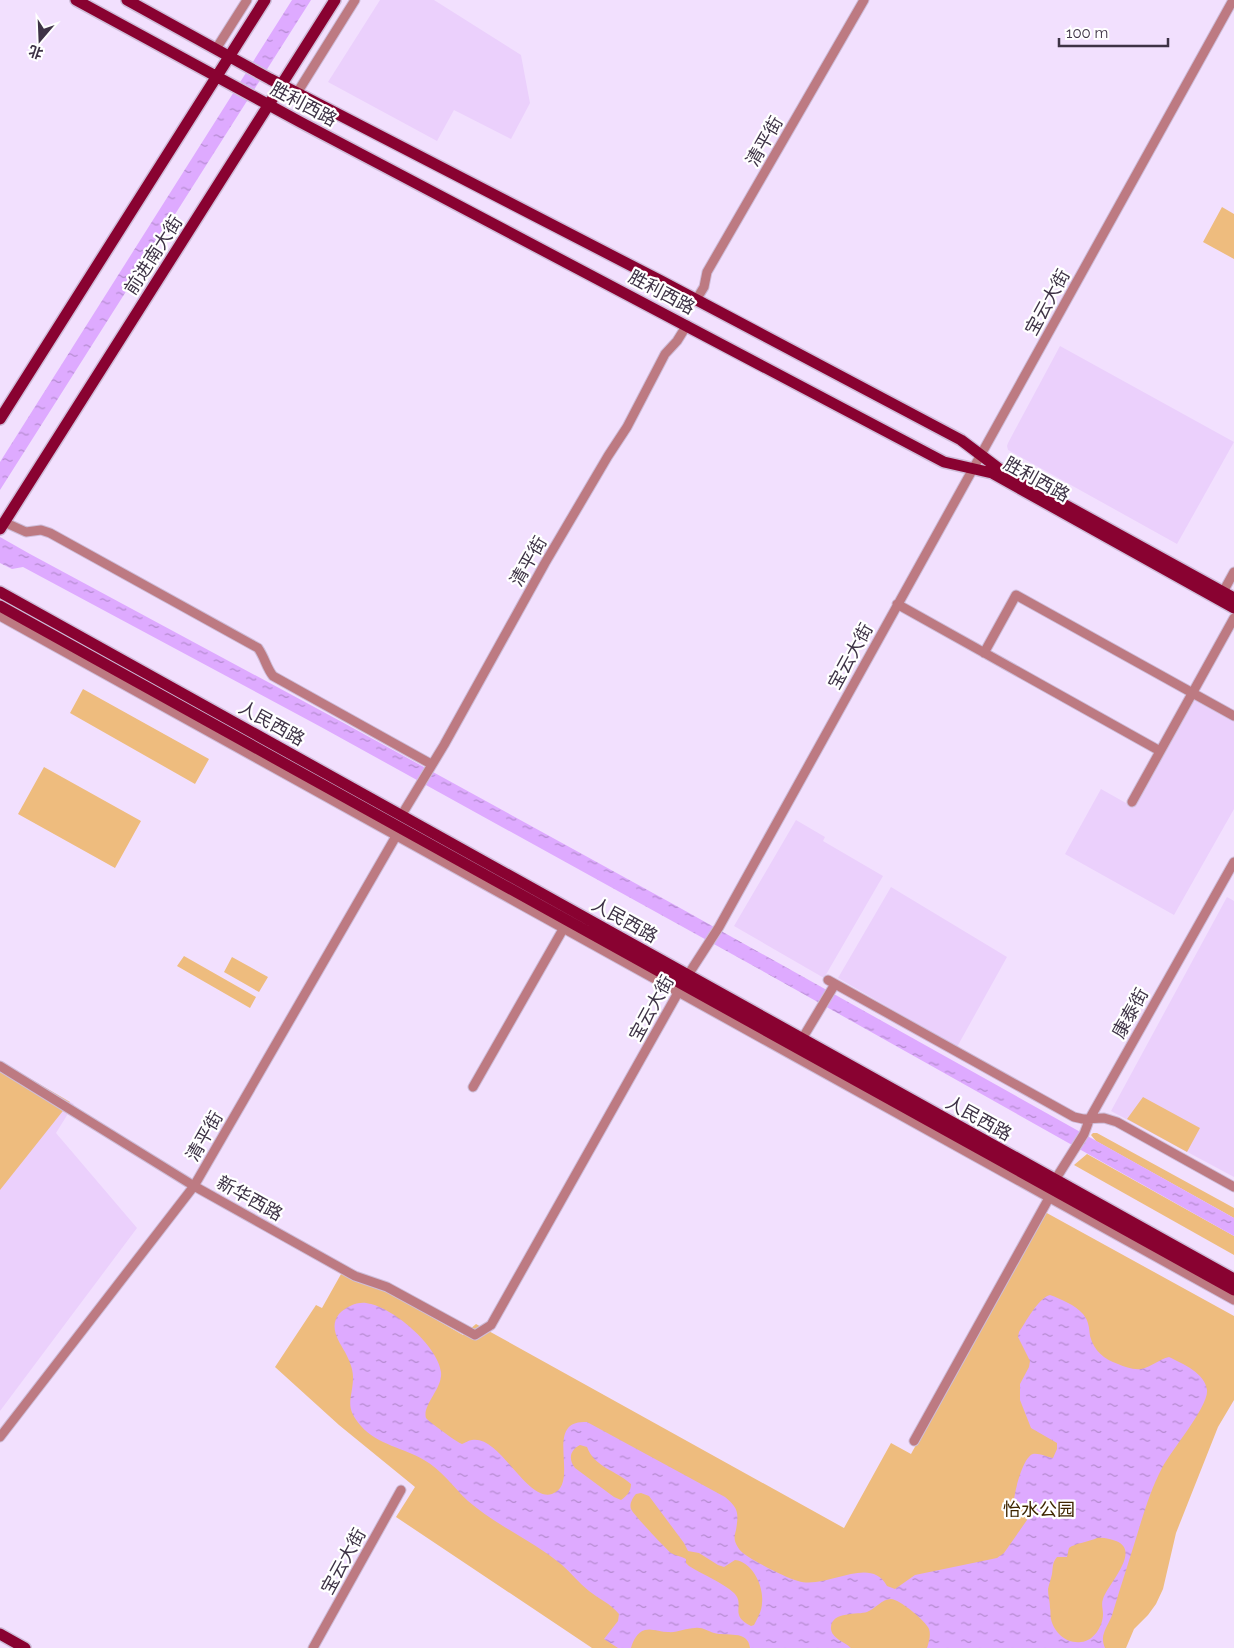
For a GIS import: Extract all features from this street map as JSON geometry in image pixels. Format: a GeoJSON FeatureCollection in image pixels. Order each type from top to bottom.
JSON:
{"type":"FeatureCollection","features":[{"type":"Feature","properties":{"kind":"main road","name":"胜利西路"},"geometry":{"type":"LineString","coordinates":[[76,0],[216,77],[944,462],[992,473],[1234,608]]}},
{"type":"Feature","properties":{"kind":"main road","name":"胜利西路"},"geometry":{"type":"LineString","coordinates":[[127,0],[281,85],[961,440],[998,468],[1234,598]]}},
{"type":"Feature","properties":{"kind":"main road"},"geometry":{"type":"LineString","coordinates":[[0,420],[265,0]]}},
{"type":"Feature","properties":{"kind":"main road","name":"前进南大街"},"geometry":{"type":"LineString","coordinates":[[2,525],[264,102],[281,85],[335,0]]}},
{"type":"Feature","properties":{"kind":"main road","name":"人民西路"},"geometry":{"type":"LineString","coordinates":[[0,592],[401,816],[684,984],[1234,1290]]}},
{"type":"Feature","properties":{"kind":"main road","name":"人民西路"},"geometry":{"type":"LineString","coordinates":[[0,606],[565,924],[684,984],[802,1039],[1234,1279]]}},
{"type":"Feature","properties":{"kind":"main road"},"geometry":{"type":"LineString","coordinates":[[0,1634],[25,1648]]}},
{"type":"Feature","properties":{"kind":"street"},"geometry":{"type":"LineString","coordinates":[[216,49],[247,0]]}},
{"type":"Feature","properties":{"kind":"street"},"geometry":{"type":"LineString","coordinates":[[297,93],[355,0]]}},
{"type":"Feature","properties":{"kind":"street","name":"清平街"},"geometry":{"type":"LineString","coordinates":[[696,300],[704,287],[708,272],[864,0]]}},
{"type":"Feature","properties":{"kind":"street","name":"宝云大街"},"geometry":{"type":"LineString","coordinates":[[491,1325],[684,984],[709,946],[1233,0]]}},
{"type":"Feature","properties":{"kind":"street","name":"清平街"},"geometry":{"type":"LineString","coordinates":[[401,816],[444,745],[545,563],[627,427],[665,354],[687,326]]}},
{"type":"Feature","properties":{"kind":"street"},"geometry":{"type":"LineString","coordinates":[[2,525],[26,532],[41,530],[50,533],[258,648],[265,657],[266,668],[273,676],[430,766]]}},
{"type":"Feature","properties":{"kind":"street"},"geometry":{"type":"LineString","coordinates":[[1223,592],[1234,572]]}},
{"type":"Feature","properties":{"kind":"street"},"geometry":{"type":"LineString","coordinates":[[984,653],[1016,595],[1234,716]]}},
{"type":"Feature","properties":{"kind":"street"},"geometry":{"type":"LineString","coordinates":[[897,604],[1160,751]]}},
{"type":"Feature","properties":{"kind":"street"},"geometry":{"type":"LineString","coordinates":[[0,616],[399,832]]}},
{"type":"Feature","properties":{"kind":"street"},"geometry":{"type":"LineString","coordinates":[[1132,802],[1234,618]]}},
{"type":"Feature","properties":{"kind":"street","name":"清平街"},"geometry":{"type":"LineString","coordinates":[[0,1437],[194,1186],[399,832]]}},
{"type":"Feature","properties":{"kind":"street","name":"康泰街"},"geometry":{"type":"LineString","coordinates":[[1055,1180],[1084,1134],[1090,1118],[1234,862]]}},
{"type":"Feature","properties":{"kind":"street"},"geometry":{"type":"LineString","coordinates":[[473,1087],[565,924]]}},
{"type":"Feature","properties":{"kind":"street"},"geometry":{"type":"LineString","coordinates":[[684,984],[1049,1198],[1234,1300]]}},
{"type":"Feature","properties":{"kind":"street"},"geometry":{"type":"LineString","coordinates":[[802,1039],[818,1012],[831,984],[1074,1117],[1083,1119],[1104,1118],[1117,1122],[1234,1187]]}},
{"type":"Feature","properties":{"kind":"street","name":"新华西路"},"geometry":{"type":"LineString","coordinates":[[0,1066],[194,1186],[355,1276],[387,1287],[475,1335],[491,1325]]}},
{"type":"Feature","properties":{"kind":"street"},"geometry":{"type":"LineString","coordinates":[[914,1441],[1049,1198]]}},
{"type":"Feature","properties":{"kind":"street","name":"宝云大街"},"geometry":{"type":"LineString","coordinates":[[313,1648],[401,1490]]}},
{"type":"Feature","properties":{"kind":"shaded area"},"geometry":{"type":"Polygon","coordinates":[[[380,0],[434,0],[521,55],[530,103],[511,139],[454,110],[437,141],[328,82],[380,0]]]}},
{"type":"Feature","properties":{"kind":"shaded area"},"geometry":{"type":"Polygon","coordinates":[[[1060,346],[1234,442],[1177,544],[1008,450],[1008,443],[1060,346]]]}},
{"type":"Feature","properties":{"kind":"shaded area"},"geometry":{"type":"Polygon","coordinates":[[[1194,698],[1234,721],[1234,809],[1174,915],[1065,854],[1101,789],[1133,807],[1194,698]]]}},
{"type":"Feature","properties":{"kind":"shaded area"},"geometry":{"type":"Polygon","coordinates":[[[796,820],[825,837],[823,841],[883,876],[824,978],[734,926],[796,820]]]}},
{"type":"Feature","properties":{"kind":"shaded area"},"geometry":{"type":"Polygon","coordinates":[[[891,887],[1007,957],[957,1047],[838,978],[891,887]]]}},
{"type":"Feature","properties":{"kind":"shaded area"},"geometry":{"type":"Polygon","coordinates":[[[1227,897],[1234,901],[1234,1177],[1111,1111],[1227,897]]]}},
{"type":"Feature","properties":{"kind":"shaded area"},"geometry":{"type":"Polygon","coordinates":[[[0,1061],[74,1104],[56,1133],[137,1228],[0,1411],[0,1061]]]}},
{"type":"Feature","properties":{"kind":"green space"},"geometry":{"type":"Polygon","coordinates":[[[1222,207],[1234,214],[1234,259],[1203,242],[1222,207]]]}},
{"type":"Feature","properties":{"kind":"green space"},"geometry":{"type":"Polygon","coordinates":[[[83,689],[209,759],[195,784],[70,713],[83,689]]]}},
{"type":"Feature","properties":{"kind":"green space"},"geometry":{"type":"Polygon","coordinates":[[[44,767],[141,821],[115,868],[18,814],[44,767]]]}},
{"type":"Feature","properties":{"kind":"green space"},"geometry":{"type":"Polygon","coordinates":[[[184,956],[256,997],[250,1008],[177,966],[184,956]]]}},
{"type":"Feature","properties":{"kind":"green space"},"geometry":{"type":"Polygon","coordinates":[[[232,957],[268,977],[259,992],[224,972],[232,957]]]}},
{"type":"Feature","properties":{"kind":"green space"},"geometry":{"type":"Polygon","coordinates":[[[0,1061],[70,1102],[0,1190],[0,1061]]]}},
{"type":"Feature","properties":{"kind":"green space"},"geometry":{"type":"Polygon","coordinates":[[[1143,1097],[1200,1128],[1187,1152],[1127,1119],[1143,1097]]]}},
{"type":"Feature","properties":{"kind":"green space"},"geometry":{"type":"Polygon","coordinates":[[[1097,1133],[1234,1208],[1234,1218],[1096,1141],[1091,1135],[1097,1133]]]}},
{"type":"Feature","properties":{"kind":"green space"},"geometry":{"type":"Polygon","coordinates":[[[1087,1154],[1234,1236],[1234,1255],[1074,1165],[1087,1154]]]}},
{"type":"Feature","properties":{"kind":"green space","name":"怡水公园"},"geometry":{"type":"Polygon","coordinates":[[[1045,1212],[1234,1316],[1234,1400],[1218,1427],[1176,1533],[1163,1589],[1156,1604],[1134,1629],[1126,1648],[592,1648],[396,1517],[415,1487],[339,1425],[275,1367],[316,1305],[322,1308],[345,1267],[463,1335],[476,1324],[844,1528],[891,1443],[911,1454],[1045,1212]]]}},
{"type":"Feature","properties":{"kind":"water"},"geometry":{"type":"Polygon","coordinates":[[[292,0],[311,0],[0,490],[0,462],[292,0]]]}},
{"type":"Feature","properties":{"kind":"water"},"geometry":{"type":"Polygon","coordinates":[[[0,537],[673,904],[1234,1218],[1234,1236],[759,969],[321,727],[23,567],[12,569],[0,563],[0,537]]]}},
{"type":"Feature","properties":{"kind":"water"},"geometry":{"type":"Polygon","coordinates":[[[1050,1295],[1063,1300],[1083,1314],[1088,1322],[1094,1346],[1108,1360],[1132,1369],[1141,1369],[1169,1357],[1198,1374],[1207,1390],[1202,1407],[1166,1461],[1153,1488],[1112,1615],[1103,1635],[1105,1648],[927,1648],[930,1634],[927,1625],[906,1606],[895,1600],[888,1599],[867,1612],[840,1616],[832,1622],[831,1631],[833,1634],[851,1648],[750,1648],[745,1638],[741,1636],[719,1634],[692,1628],[671,1632],[645,1630],[634,1640],[631,1648],[618,1648],[604,1639],[618,1621],[619,1614],[612,1607],[589,1591],[551,1556],[479,1510],[430,1464],[375,1438],[361,1426],[352,1413],[350,1402],[353,1385],[352,1367],[337,1338],[335,1329],[336,1319],[339,1314],[348,1307],[359,1303],[377,1306],[400,1319],[432,1351],[441,1372],[439,1384],[427,1408],[426,1418],[462,1444],[472,1440],[482,1441],[493,1447],[532,1488],[542,1494],[552,1494],[560,1488],[564,1478],[564,1441],[566,1431],[574,1424],[587,1422],[725,1497],[733,1504],[736,1511],[735,1538],[737,1546],[743,1553],[762,1565],[798,1581],[809,1582],[859,1573],[870,1573],[879,1577],[887,1586],[895,1589],[915,1575],[997,1558],[1004,1553],[1027,1520],[1025,1508],[1014,1500],[1023,1467],[1029,1456],[1033,1454],[1053,1458],[1057,1449],[1057,1443],[1031,1428],[1020,1400],[1020,1384],[1030,1361],[1018,1337],[1019,1332],[1033,1311],[1050,1295]],[[580,1445],[574,1449],[571,1455],[571,1461],[575,1468],[614,1497],[621,1500],[627,1495],[631,1484],[600,1464],[590,1454],[587,1447],[580,1445]],[[641,1493],[636,1494],[632,1501],[631,1509],[643,1524],[671,1553],[686,1559],[686,1563],[689,1566],[724,1585],[734,1593],[737,1597],[740,1618],[751,1626],[754,1625],[761,1609],[762,1597],[759,1583],[752,1570],[747,1565],[735,1560],[724,1567],[699,1553],[688,1551],[649,1496],[641,1493]],[[1099,1538],[1069,1548],[1067,1557],[1057,1557],[1054,1561],[1048,1589],[1051,1619],[1055,1629],[1066,1639],[1081,1642],[1094,1636],[1099,1628],[1103,1619],[1103,1599],[1121,1569],[1126,1552],[1123,1546],[1109,1539],[1099,1538]]]}}]}
